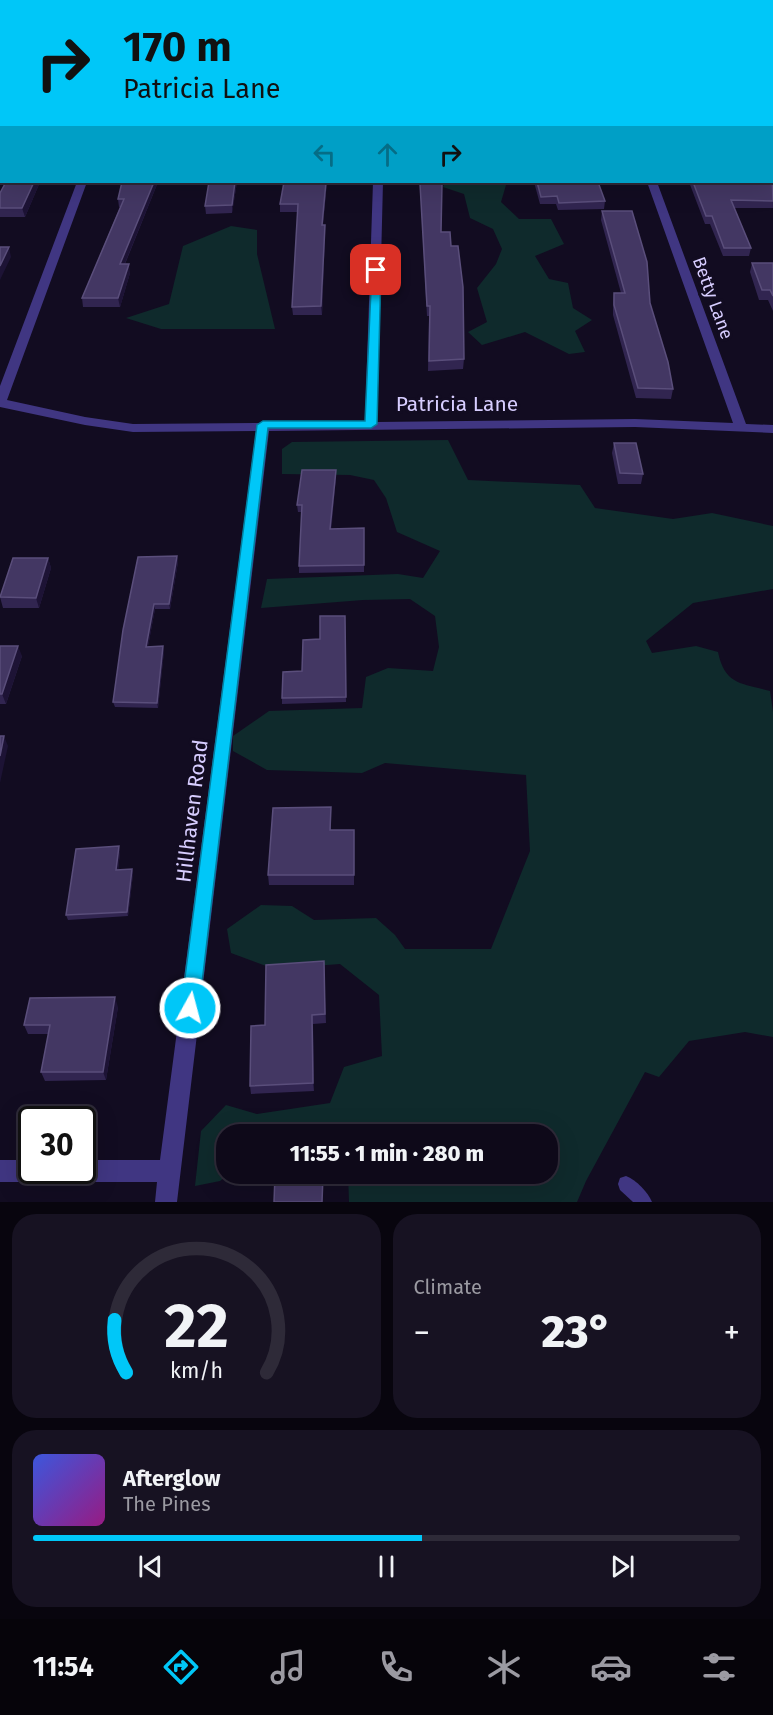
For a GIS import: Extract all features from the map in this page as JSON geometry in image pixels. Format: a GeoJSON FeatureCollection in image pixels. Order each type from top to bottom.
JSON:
{"type":"FeatureCollection","features":[{"type":"Feature","properties":{"kind":"street"},"geometry":{"type":"LineString","coordinates":[[0,402],[82,183]]}},
{"type":"Feature","properties":{"kind":"street"},"geometry":{"type":"LineString","coordinates":[[371,424],[378,183]]}},
{"type":"Feature","properties":{"kind":"street","name":"Betty Lane"},"geometry":{"type":"LineString","coordinates":[[652,183],[741,427]]}},
{"type":"Feature","properties":{"kind":"street","name":"Patricia Lane"},"geometry":{"type":"LineString","coordinates":[[0,402],[85,421],[133,428],[635,423],[773,429]]}},
{"type":"Feature","properties":{"kind":"street","name":"Hillhaven Road"},"geometry":{"type":"LineString","coordinates":[[166,1202],[263,425]]}},
{"type":"Feature","properties":{"kind":"street"},"geometry":{"type":"LineString","coordinates":[[0,1171],[169,1171]]}},
{"type":"Feature","properties":{"kind":"lane"},"geometry":{"type":"LineString","coordinates":[[626,1184],[644,1202]]}},
{"type":"Feature","properties":{"kind":"green space"},"geometry":{"type":"Polygon","coordinates":[[[444,185],[506,185],[501,202],[519,219],[551,219],[564,244],[535,256],[549,279],[568,283],[573,308],[592,320],[575,331],[585,352],[569,354],[525,332],[482,345],[468,332],[487,322],[477,288],[496,264],[502,249],[493,229],[470,218],[464,194],[443,187],[444,185]]]}},
{"type":"Feature","properties":{"kind":"green space"},"geometry":{"type":"Polygon","coordinates":[[[231,226],[257,230],[257,254],[275,329],[161,329],[126,318],[169,304],[183,246],[231,226]]]}},
{"type":"Feature","properties":{"kind":"green space"},"geometry":{"type":"Polygon","coordinates":[[[448,440],[468,480],[580,485],[595,508],[673,519],[712,513],[773,526],[773,589],[693,603],[646,641],[652,653],[696,646],[718,652],[721,663],[730,677],[743,684],[770,691],[773,712],[773,1037],[745,1032],[689,1041],[659,1077],[645,1072],[577,1202],[349,1202],[348,1184],[558,1184],[558,1124],[216,1124],[216,1182],[195,1186],[201,1131],[226,1105],[257,1114],[330,1103],[344,1067],[382,1056],[379,995],[340,964],[274,969],[231,953],[227,929],[261,905],[292,906],[314,920],[376,918],[395,935],[405,949],[491,949],[530,851],[526,775],[385,763],[362,773],[267,770],[233,751],[233,736],[269,711],[362,708],[366,677],[388,668],[433,671],[439,647],[435,616],[410,599],[363,600],[261,608],[267,579],[398,574],[423,578],[440,551],[397,532],[386,498],[374,480],[350,475],[282,474],[282,449],[292,442],[448,440]]]}},
{"type":"Feature","properties":{"kind":"building"},"geometry":{"type":"Polygon","coordinates":[[[5,183],[34,183],[22,208],[0,208],[0,193],[5,183]]]}},
{"type":"Feature","properties":{"kind":"building"},"geometry":{"type":"Polygon","coordinates":[[[122,183],[154,183],[120,264],[129,264],[118,298],[82,298],[124,199],[118,199],[122,183]]]}},
{"type":"Feature","properties":{"kind":"building"},"geometry":{"type":"Polygon","coordinates":[[[209,183],[235,183],[232,205],[205,206],[209,183]]]}},
{"type":"Feature","properties":{"kind":"building"},"geometry":{"type":"Polygon","coordinates":[[[284,183],[326,183],[322,225],[325,225],[321,306],[292,307],[298,204],[280,204],[284,183]]]}},
{"type":"Feature","properties":{"kind":"building"},"geometry":{"type":"Polygon","coordinates":[[[537,183],[598,183],[605,201],[559,203],[557,196],[541,197],[537,183]]]}},
{"type":"Feature","properties":{"kind":"building"},"geometry":{"type":"Polygon","coordinates":[[[693,183],[772,183],[773,201],[731,200],[751,248],[724,248],[712,216],[706,216],[693,183]]]}},
{"type":"Feature","properties":{"kind":"building"},"geometry":{"type":"Polygon","coordinates":[[[420,184],[442,184],[441,232],[450,232],[451,246],[458,246],[463,287],[464,359],[429,361],[430,306],[427,306],[420,184]]]}},
{"type":"Feature","properties":{"kind":"building"},"geometry":{"type":"Polygon","coordinates":[[[602,211],[632,211],[647,262],[650,303],[668,362],[673,389],[638,388],[614,305],[614,293],[625,293],[602,211]]]}},
{"type":"Feature","properties":{"kind":"building"},"geometry":{"type":"Polygon","coordinates":[[[0,247],[9,247],[0,266],[0,247]]]}},
{"type":"Feature","properties":{"kind":"building"},"geometry":{"type":"Polygon","coordinates":[[[752,263],[773,263],[773,296],[770,290],[762,290],[752,263]]]}},
{"type":"Feature","properties":{"kind":"building"},"geometry":{"type":"Polygon","coordinates":[[[614,443],[636,443],[643,474],[620,473],[614,443]]]}},
{"type":"Feature","properties":{"kind":"building"},"geometry":{"type":"Polygon","coordinates":[[[302,470],[336,470],[330,529],[364,528],[364,565],[299,566],[302,505],[297,505],[302,470]]]}},
{"type":"Feature","properties":{"kind":"building"},"geometry":{"type":"Polygon","coordinates":[[[177,556],[169,604],[154,604],[146,647],[163,646],[157,703],[113,702],[123,630],[138,557],[177,556]]]}},
{"type":"Feature","properties":{"kind":"building"},"geometry":{"type":"Polygon","coordinates":[[[13,558],[48,558],[36,598],[0,597],[13,558]]]}},
{"type":"Feature","properties":{"kind":"building"},"geometry":{"type":"Polygon","coordinates":[[[320,616],[345,616],[346,697],[282,698],[283,672],[302,671],[303,640],[320,639],[320,616]]]}},
{"type":"Feature","properties":{"kind":"building"},"geometry":{"type":"Polygon","coordinates":[[[0,646],[18,646],[2,694],[0,694],[0,646]]]}},
{"type":"Feature","properties":{"kind":"building"},"geometry":{"type":"Polygon","coordinates":[[[0,736],[4,736],[0,756],[0,736]]]}},
{"type":"Feature","properties":{"kind":"building"},"geometry":{"type":"Polygon","coordinates":[[[331,807],[330,830],[354,830],[354,875],[268,875],[273,808],[331,807]]]}},
{"type":"Feature","properties":{"kind":"building"},"geometry":{"type":"Polygon","coordinates":[[[119,846],[116,870],[132,869],[127,912],[66,915],[76,849],[119,846]]]}},
{"type":"Feature","properties":{"kind":"building"},"geometry":{"type":"Polygon","coordinates":[[[324,961],[325,1014],[312,1015],[313,1083],[250,1086],[251,1026],[265,1025],[266,965],[324,961]]]}},
{"type":"Feature","properties":{"kind":"building"},"geometry":{"type":"Polygon","coordinates":[[[115,997],[103,1072],[41,1072],[50,1025],[24,1025],[30,998],[115,997]]]}},
{"type":"Feature","properties":{"kind":"building"},"geometry":{"type":"Polygon","coordinates":[[[275,1184],[323,1184],[322,1202],[274,1202],[275,1184]]]}},
{"type":"Feature","properties":{"kind":"route"},"geometry":{"type":"LineString","coordinates":[[190,1008],[263,425],[371,424],[376,270]]}}]}
